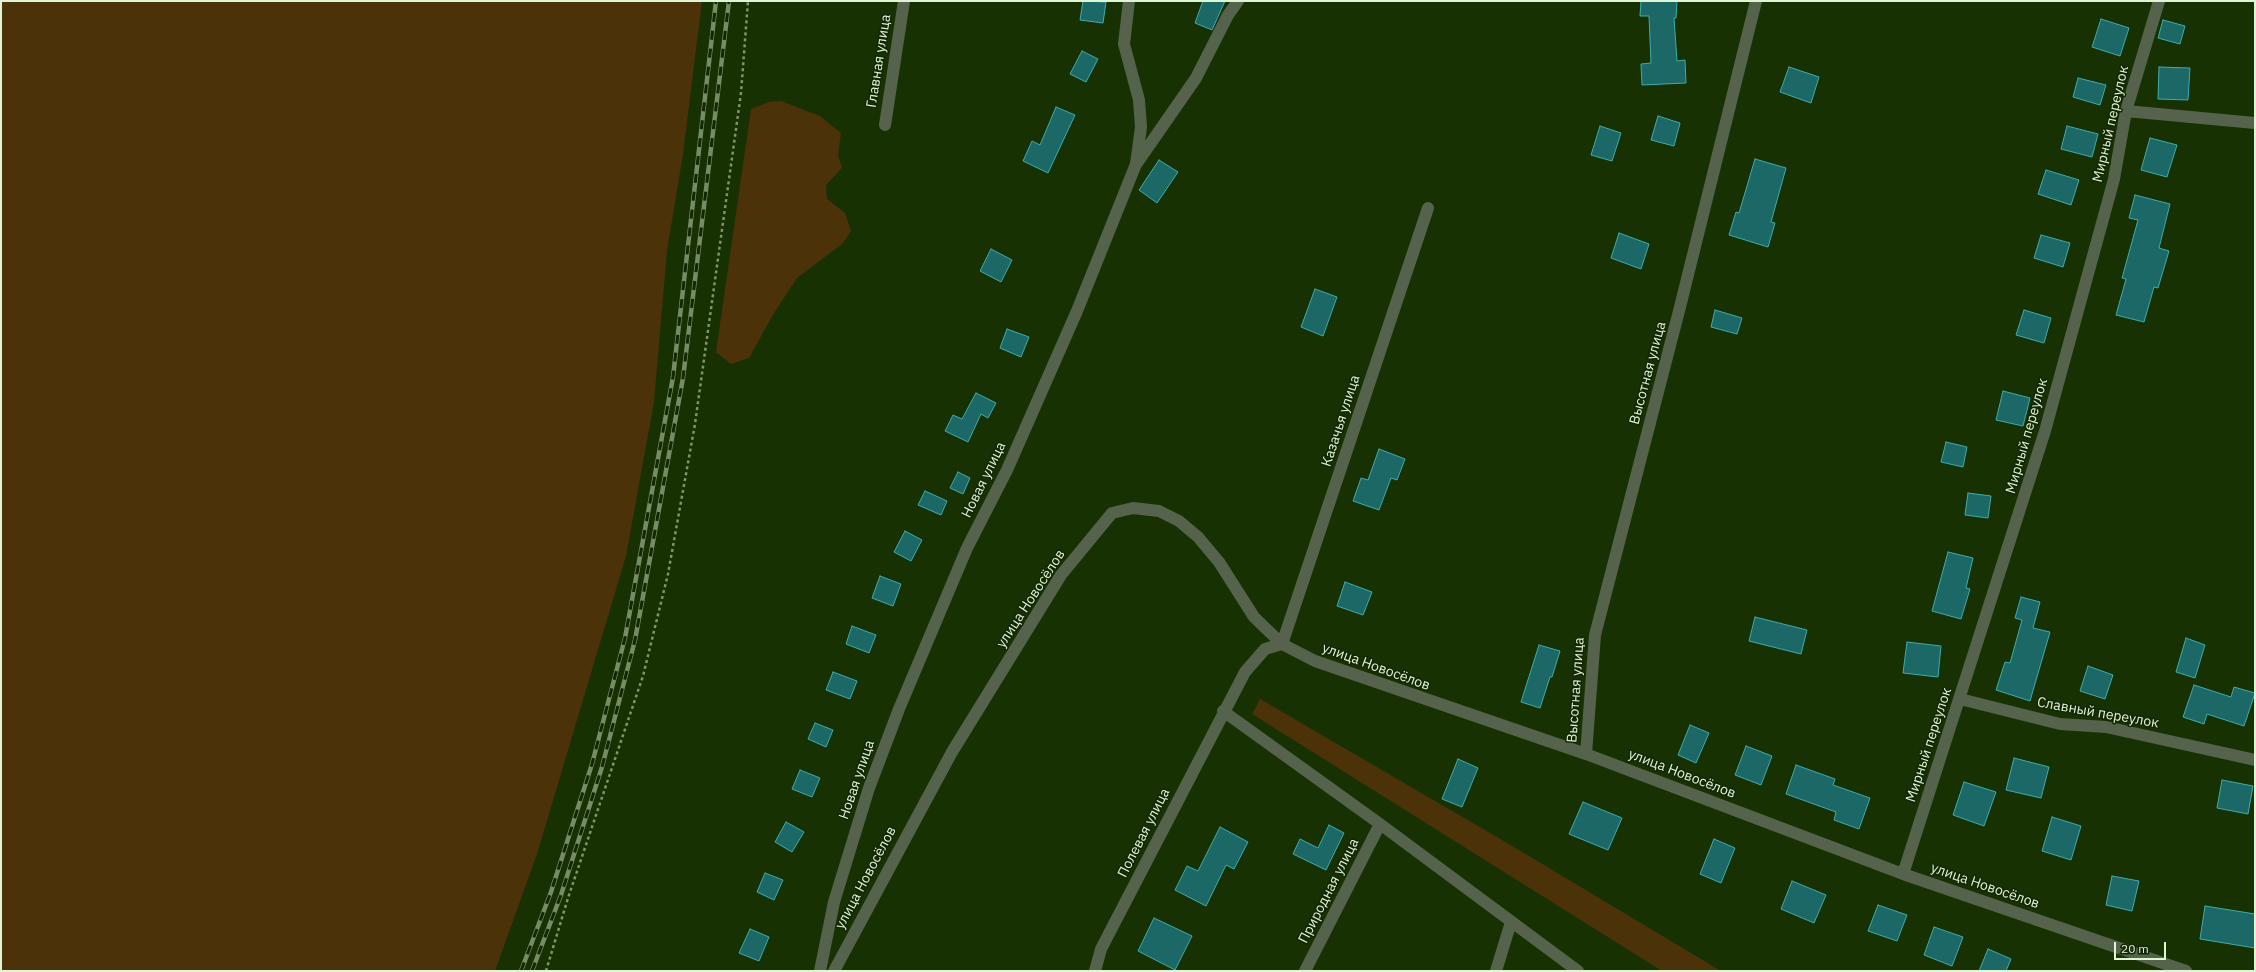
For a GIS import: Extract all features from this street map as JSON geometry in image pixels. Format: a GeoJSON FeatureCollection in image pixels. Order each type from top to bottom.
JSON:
{"type":"FeatureCollection","features":[{"type":"Feature","properties":{"kind":"street","name":"Главная улица"},"geometry":{"type":"LineString","coordinates":[[885,125],[904,1]]}},
{"type":"Feature","properties":{"kind":"street","name":"Новая улица"},"geometry":{"type":"LineString","coordinates":[[820,971],[834,902],[869,788],[899,709],[968,548],[1007,470],[1077,311],[1136,164],[1141,127],[1139,100],[1124,44],[1129,1]]}},
{"type":"Feature","properties":{"kind":"street"},"geometry":{"type":"LineString","coordinates":[[1136,164],[1196,78],[1228,15],[1238,1]]}},
{"type":"Feature","properties":{"kind":"street","name":"Высотная улица"},"geometry":{"type":"LineString","coordinates":[[1586,754],[1595,635],[1680,307],[1756,1]]}},
{"type":"Feature","properties":{"kind":"street","name":"Мирный переулок"},"geometry":{"type":"LineString","coordinates":[[1903,874],[2045,431],[2114,179],[2126,112],[2159,1]]}},
{"type":"Feature","properties":{"kind":"street"},"geometry":{"type":"LineString","coordinates":[[2126,112],[2255,123]]}},
{"type":"Feature","properties":{"kind":"street","name":"Казачья улица"},"geometry":{"type":"LineString","coordinates":[[1282,644],[1428,208]]}},
{"type":"Feature","properties":{"kind":"street","name":"улица Новосёлов"},"geometry":{"type":"LineString","coordinates":[[834,971],[952,752],[1061,575],[1112,513],[1133,508],[1159,511],[1179,521],[1198,537],[1219,562],[1254,617],[1282,644],[1315,661],[1348,674],[1586,754],[1903,874],[2186,971]]}},
{"type":"Feature","properties":{"kind":"street","name":"Полевая улица"},"geometry":{"type":"LineString","coordinates":[[1095,971],[1102,949],[1223,711],[1245,672],[1265,649],[1282,644]]}},
{"type":"Feature","properties":{"kind":"street","name":"Славный переулок"},"geometry":{"type":"LineString","coordinates":[[1960,699],[2060,724],[2106,727],[2255,760]]}},
{"type":"Feature","properties":{"kind":"street"},"geometry":{"type":"LineString","coordinates":[[1223,711],[1380,824],[1578,971]]}},
{"type":"Feature","properties":{"kind":"street","name":"Природная улица"},"geometry":{"type":"LineString","coordinates":[[1305,971],[1380,824]]}},
{"type":"Feature","properties":{"kind":"street"},"geometry":{"type":"LineString","coordinates":[[1496,971],[1511,922]]}},
{"type":"Feature","properties":{"kind":"path"},"geometry":{"type":"LineString","coordinates":[[546,971],[568,898],[643,676],[668,574],[695,424],[741,93],[748,1]]}},
{"type":"Feature","properties":{"kind":"shaded area"},"geometry":{"type":"Polygon","coordinates":[[[1,1],[702,1],[683,154],[667,251],[654,402],[626,556],[537,854],[495,971],[1,971],[1,1]]]}},
{"type":"Feature","properties":{"kind":"shaded area"},"geometry":{"type":"Polygon","coordinates":[[[781,101],[820,116],[841,133],[838,155],[842,168],[826,185],[827,199],[845,213],[851,231],[842,244],[797,278],[774,313],[749,358],[731,364],[716,352],[751,109],[769,102],[781,101]]]}},
{"type":"Feature","properties":{"kind":"shaded area"},"geometry":{"type":"Polygon","coordinates":[[[1260,699],[1514,847],[1721,971],[1662,971],[1252,714],[1260,699]]]}},
{"type":"Feature","properties":{"kind":"building"},"geometry":{"type":"Polygon","coordinates":[[[1083,1],[1106,2],[1103,23],[1080,20],[1083,1]]]}},
{"type":"Feature","properties":{"kind":"building"},"geometry":{"type":"Polygon","coordinates":[[[1203,1],[1225,1],[1212,30],[1195,23],[1203,1]]]}},
{"type":"Feature","properties":{"kind":"building"},"geometry":{"type":"Polygon","coordinates":[[[1641,1],[1677,1],[1676,18],[1674,18],[1677,61],[1685,60],[1686,83],[1642,85],[1641,64],[1651,63],[1649,16],[1640,16],[1641,1]]]}},
{"type":"Feature","properties":{"kind":"building"},"geometry":{"type":"Polygon","coordinates":[[[2101,19],[2129,28],[2120,56],[2092,47],[2101,19]]]}},
{"type":"Feature","properties":{"kind":"building"},"geometry":{"type":"Polygon","coordinates":[[[2163,20],[2185,26],[2180,44],[2158,38],[2163,20]]]}},
{"type":"Feature","properties":{"kind":"building"},"geometry":{"type":"Polygon","coordinates":[[[1082,51],[1098,59],[1086,82],[1070,74],[1082,51]]]}},
{"type":"Feature","properties":{"kind":"building"},"geometry":{"type":"Polygon","coordinates":[[[1789,67],[1819,77],[1811,103],[1780,92],[1789,67]]]}},
{"type":"Feature","properties":{"kind":"building"},"geometry":{"type":"Polygon","coordinates":[[[2159,67],[2190,68],[2188,100],[2158,99],[2159,67]]]}},
{"type":"Feature","properties":{"kind":"building"},"geometry":{"type":"Polygon","coordinates":[[[2078,78],[2106,85],[2100,105],[2073,97],[2078,78]]]}},
{"type":"Feature","properties":{"kind":"building"},"geometry":{"type":"Polygon","coordinates":[[[1056,107],[1075,115],[1048,173],[1023,161],[1032,141],[1040,145],[1056,107]]]}},
{"type":"Feature","properties":{"kind":"building"},"geometry":{"type":"Polygon","coordinates":[[[1658,116],[1680,123],[1674,146],[1651,140],[1658,116]]]}},
{"type":"Feature","properties":{"kind":"building"},"geometry":{"type":"Polygon","coordinates":[[[1600,126],[1621,133],[1612,161],[1591,155],[1600,126]]]}},
{"type":"Feature","properties":{"kind":"building"},"geometry":{"type":"Polygon","coordinates":[[[2067,126],[2098,134],[2092,157],[2061,149],[2067,126]]]}},
{"type":"Feature","properties":{"kind":"building"},"geometry":{"type":"Polygon","coordinates":[[[2150,138],[2177,145],[2167,177],[2141,170],[2150,138]]]}},
{"type":"Feature","properties":{"kind":"building"},"geometry":{"type":"Polygon","coordinates":[[[1755,159],[1786,168],[1771,222],[1775,223],[1768,247],[1729,235],[1736,212],[1739,213],[1755,159]]]}},
{"type":"Feature","properties":{"kind":"building"},"geometry":{"type":"Polygon","coordinates":[[[1159,160],[1178,172],[1157,203],[1139,190],[1159,160]]]}},
{"type":"Feature","properties":{"kind":"building"},"geometry":{"type":"Polygon","coordinates":[[[2046,170],[2079,180],[2071,205],[2038,194],[2046,170]]]}},
{"type":"Feature","properties":{"kind":"building"},"geometry":{"type":"Polygon","coordinates":[[[2135,195],[2170,204],[2159,248],[2169,251],[2158,288],[2154,287],[2144,322],[2116,315],[2126,279],[2122,278],[2138,220],[2129,218],[2135,195]]]}},
{"type":"Feature","properties":{"kind":"building"},"geometry":{"type":"Polygon","coordinates":[[[1619,233],[1649,244],[1641,269],[1611,258],[1619,233]]]}},
{"type":"Feature","properties":{"kind":"building"},"geometry":{"type":"Polygon","coordinates":[[[2041,235],[2070,243],[2063,267],[2034,258],[2041,235]]]}},
{"type":"Feature","properties":{"kind":"building"},"geometry":{"type":"Polygon","coordinates":[[[991,249],[1012,260],[1001,282],[980,271],[991,249]]]}},
{"type":"Feature","properties":{"kind":"building"},"geometry":{"type":"Polygon","coordinates":[[[1315,289],[1337,297],[1323,336],[1301,327],[1315,289]]]}},
{"type":"Feature","properties":{"kind":"building"},"geometry":{"type":"Polygon","coordinates":[[[1715,310],[1742,318],[1737,334],[1711,327],[1715,310]]]}},
{"type":"Feature","properties":{"kind":"building"},"geometry":{"type":"Polygon","coordinates":[[[2024,310],[2051,318],[2044,343],[2016,335],[2024,310]]]}},
{"type":"Feature","properties":{"kind":"building"},"geometry":{"type":"Polygon","coordinates":[[[1007,329],[1029,337],[1021,357],[1000,348],[1007,329]]]}},
{"type":"Feature","properties":{"kind":"building"},"geometry":{"type":"Polygon","coordinates":[[[2003,391],[2030,398],[2023,426],[1996,420],[2003,391]]]}},
{"type":"Feature","properties":{"kind":"building"},"geometry":{"type":"Polygon","coordinates":[[[976,393],[996,403],[988,418],[981,414],[968,442],[945,431],[953,415],[962,419],[976,393]]]}},
{"type":"Feature","properties":{"kind":"building"},"geometry":{"type":"Polygon","coordinates":[[[1946,442],[1967,447],[1963,467],[1941,462],[1946,442]]]}},
{"type":"Feature","properties":{"kind":"building"},"geometry":{"type":"Polygon","coordinates":[[[1379,449],[1405,459],[1397,480],[1391,478],[1379,510],[1353,501],[1361,478],[1368,480],[1379,449]]]}},
{"type":"Feature","properties":{"kind":"building"},"geometry":{"type":"Polygon","coordinates":[[[958,472],[970,478],[963,494],[950,488],[958,472]]]}},
{"type":"Feature","properties":{"kind":"building"},"geometry":{"type":"Polygon","coordinates":[[[925,491],[947,501],[941,515],[918,505],[925,491]]]}},
{"type":"Feature","properties":{"kind":"building"},"geometry":{"type":"Polygon","coordinates":[[[1968,493],[1991,496],[1988,518],[1965,515],[1968,493]]]}},
{"type":"Feature","properties":{"kind":"building"},"geometry":{"type":"Polygon","coordinates":[[[905,531],[922,540],[911,561],[894,552],[905,531]]]}},
{"type":"Feature","properties":{"kind":"building"},"geometry":{"type":"Polygon","coordinates":[[[1948,552],[1973,558],[1966,588],[1970,589],[1961,619],[1932,611],[1948,552]]]}},
{"type":"Feature","properties":{"kind":"building"},"geometry":{"type":"Polygon","coordinates":[[[880,576],[901,584],[893,606],[872,598],[880,576]]]}},
{"type":"Feature","properties":{"kind":"building"},"geometry":{"type":"Polygon","coordinates":[[[1345,582],[1372,592],[1363,615],[1337,606],[1345,582]]]}},
{"type":"Feature","properties":{"kind":"building"},"geometry":{"type":"Polygon","coordinates":[[[2021,597],[2040,602],[2033,628],[2050,632],[2030,701],[1996,690],[2005,662],[2010,663],[2022,620],[2015,618],[2021,597]]]}},
{"type":"Feature","properties":{"kind":"building"},"geometry":{"type":"Polygon","coordinates":[[[1755,617],[1807,630],[1801,654],[1749,641],[1755,617]]]}},
{"type":"Feature","properties":{"kind":"building"},"geometry":{"type":"Polygon","coordinates":[[[852,626],[876,635],[869,653],[846,644],[852,626]]]}},
{"type":"Feature","properties":{"kind":"building"},"geometry":{"type":"Polygon","coordinates":[[[2186,638],[2205,645],[2195,678],[2176,672],[2186,638]]]}},
{"type":"Feature","properties":{"kind":"building"},"geometry":{"type":"Polygon","coordinates":[[[1907,642],[1941,646],[1938,677],[1903,673],[1907,642]]]}},
{"type":"Feature","properties":{"kind":"building"},"geometry":{"type":"Polygon","coordinates":[[[1539,645],[1560,651],[1540,708],[1521,702],[1539,645]]]}},
{"type":"Feature","properties":{"kind":"building"},"geometry":{"type":"Polygon","coordinates":[[[2088,666],[2113,675],[2105,699],[2080,691],[2088,666]]]}},
{"type":"Feature","properties":{"kind":"building"},"geometry":{"type":"Polygon","coordinates":[[[833,672],[857,681],[850,699],[826,690],[833,672]]]}},
{"type":"Feature","properties":{"kind":"building"},"geometry":{"type":"Polygon","coordinates":[[[2194,685],[2231,697],[2234,687],[2255,693],[2244,726],[2207,714],[2204,724],[2183,717],[2194,685]]]}},
{"type":"Feature","properties":{"kind":"building"},"geometry":{"type":"Polygon","coordinates":[[[815,723],[833,730],[826,747],[808,739],[815,723]]]}},
{"type":"Feature","properties":{"kind":"building"},"geometry":{"type":"Polygon","coordinates":[[[1690,725],[1709,733],[1696,763],[1678,755],[1690,725]]]}},
{"type":"Feature","properties":{"kind":"building"},"geometry":{"type":"Polygon","coordinates":[[[1746,746],[1772,756],[1761,785],[1735,775],[1746,746]]]}},
{"type":"Feature","properties":{"kind":"building"},"geometry":{"type":"Polygon","coordinates":[[[2014,758],[2049,767],[2041,798],[2006,790],[2014,758]]]}},
{"type":"Feature","properties":{"kind":"building"},"geometry":{"type":"Polygon","coordinates":[[[1458,759],[1478,768],[1462,807],[1442,799],[1458,759]]]}},
{"type":"Feature","properties":{"kind":"building"},"geometry":{"type":"Polygon","coordinates":[[[1796,765],[1835,779],[1833,785],[1870,798],[1859,829],[1834,820],[1836,812],[1786,794],[1796,765]]]}},
{"type":"Feature","properties":{"kind":"building"},"geometry":{"type":"Polygon","coordinates":[[[800,770],[820,778],[812,797],[792,789],[800,770]]]}},
{"type":"Feature","properties":{"kind":"building"},"geometry":{"type":"Polygon","coordinates":[[[2222,780],[2253,786],[2248,814],[2217,808],[2222,780]]]}},
{"type":"Feature","properties":{"kind":"building"},"geometry":{"type":"Polygon","coordinates":[[[1964,782],[1996,792],[1984,826],[1953,815],[1964,782]]]}},
{"type":"Feature","properties":{"kind":"building"},"geometry":{"type":"Polygon","coordinates":[[[1583,802],[1622,818],[1608,850],[1569,834],[1583,802]]]}},
{"type":"Feature","properties":{"kind":"building"},"geometry":{"type":"Polygon","coordinates":[[[2052,817],[2081,826],[2071,860],[2042,851],[2052,817]]]}},
{"type":"Feature","properties":{"kind":"building"},"geometry":{"type":"Polygon","coordinates":[[[786,822],[804,832],[792,852],[775,842],[786,822]]]}},
{"type":"Feature","properties":{"kind":"building"},"geometry":{"type":"Polygon","coordinates":[[[1329,825],[1344,833],[1326,870],[1293,854],[1300,839],[1318,848],[1329,825]]]}},
{"type":"Feature","properties":{"kind":"building"},"geometry":{"type":"Polygon","coordinates":[[[1220,827],[1248,842],[1234,869],[1226,865],[1206,906],[1175,890],[1187,866],[1198,871],[1220,827]]]}},
{"type":"Feature","properties":{"kind":"building"},"geometry":{"type":"Polygon","coordinates":[[[1714,839],[1735,848],[1721,883],[1700,874],[1714,839]]]}},
{"type":"Feature","properties":{"kind":"building"},"geometry":{"type":"Polygon","coordinates":[[[765,873],[783,880],[774,900],[757,892],[765,873]]]}},
{"type":"Feature","properties":{"kind":"building"},"geometry":{"type":"Polygon","coordinates":[[[2112,876],[2139,881],[2132,911],[2106,905],[2112,876]]]}},
{"type":"Feature","properties":{"kind":"building"},"geometry":{"type":"Polygon","coordinates":[[[1792,881],[1826,895],[1814,923],[1781,909],[1792,881]]]}},
{"type":"Feature","properties":{"kind":"building"},"geometry":{"type":"Polygon","coordinates":[[[1878,905],[1907,915],[1897,941],[1868,931],[1878,905]]]}},
{"type":"Feature","properties":{"kind":"building"},"geometry":{"type":"Polygon","coordinates":[[[2205,906],[2255,914],[2255,948],[2200,939],[2205,906]]]}},
{"type":"Feature","properties":{"kind":"building"},"geometry":{"type":"Polygon","coordinates":[[[1154,918],[1192,936],[1175,970],[1138,951],[1154,918]]]}},
{"type":"Feature","properties":{"kind":"building"},"geometry":{"type":"Polygon","coordinates":[[[1934,927],[1963,937],[1952,966],[1924,955],[1934,927]]]}},
{"type":"Feature","properties":{"kind":"building"},"geometry":{"type":"Polygon","coordinates":[[[750,929],[769,937],[759,961],[739,953],[750,929]]]}},
{"type":"Feature","properties":{"kind":"building"},"geometry":{"type":"Polygon","coordinates":[[[1988,949],[2011,959],[2006,971],[1979,971],[1988,949]]]}},
{"type":"Feature","properties":{"kind":"railway"},"geometry":{"type":"LineString","coordinates":[[521,971],[551,892],[592,764],[625,638],[673,377],[716,1]]}},
{"type":"Feature","properties":{"kind":"railway"},"geometry":{"type":"LineString","coordinates":[[532,971],[561,895],[602,767],[635,640],[683,378],[729,1]]}}]}
